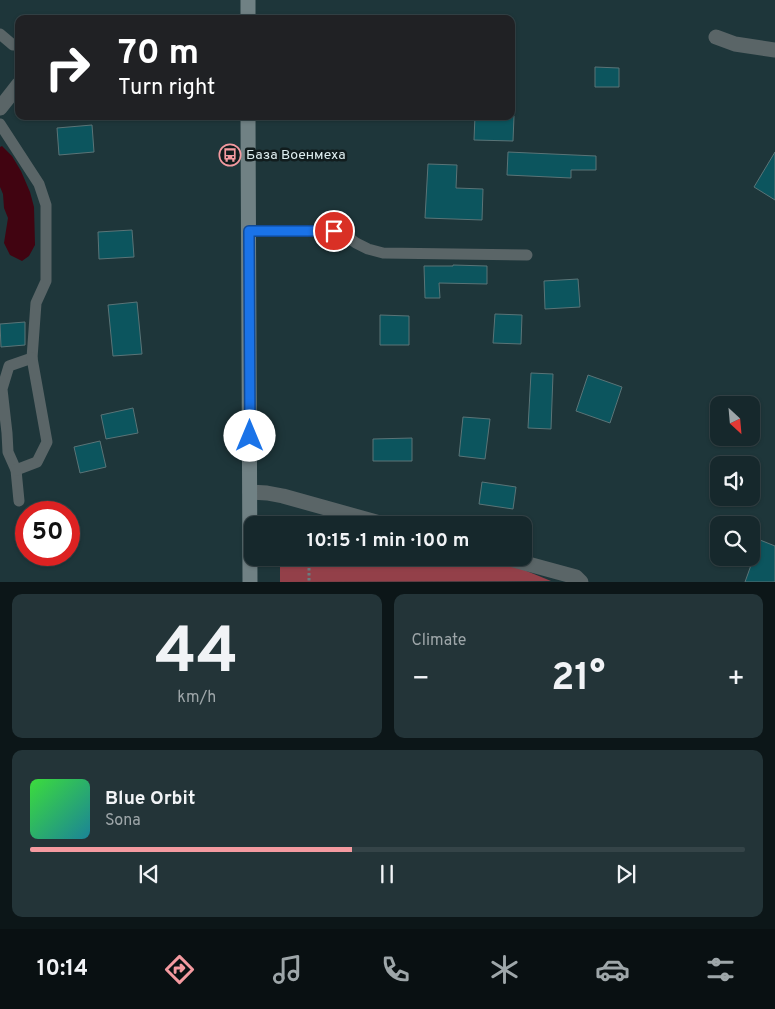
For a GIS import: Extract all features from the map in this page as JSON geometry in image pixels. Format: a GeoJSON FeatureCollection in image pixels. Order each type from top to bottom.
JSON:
{"type":"FeatureCollection","features":[{"type":"Feature","properties":{"kind":"main road"},"geometry":{"type":"LineString","coordinates":[[248,0],[248,15]]}},
{"type":"Feature","properties":{"kind":"main road"},"geometry":{"type":"LineString","coordinates":[[248,120],[250,582]]}},
{"type":"Feature","properties":{"kind":"street"},"geometry":{"type":"LineString","coordinates":[[716,37],[735,44],[775,50]]}},
{"type":"Feature","properties":{"kind":"street"},"geometry":{"type":"LineString","coordinates":[[0,108],[15,89]]}},
{"type":"Feature","properties":{"kind":"street"},"geometry":{"type":"LineString","coordinates":[[250,492],[283,496],[355,516]]}},
{"type":"Feature","properties":{"kind":"street"},"geometry":{"type":"LineString","coordinates":[[532,565],[576,577],[581,582]]}},
{"type":"Feature","properties":{"kind":"lane"},"geometry":{"type":"LineString","coordinates":[[0,34],[15,45]]}},
{"type":"Feature","properties":{"kind":"lane"},"geometry":{"type":"LineString","coordinates":[[0,124],[39,184],[46,205],[46,281],[36,303],[32,358],[47,442],[37,462],[16,470]]}},
{"type":"Feature","properties":{"kind":"lane"},"geometry":{"type":"LineString","coordinates":[[249,231],[334,231],[345,235],[368,250],[383,253],[527,254]]}},
{"type":"Feature","properties":{"kind":"lane"},"geometry":{"type":"LineString","coordinates":[[20,501],[16,470],[8,452],[2,389],[9,366],[32,358]]}},
{"type":"Feature","properties":{"kind":"path"},"geometry":{"type":"LineString","coordinates":[[309,566],[309,582]]}},
{"type":"Feature","properties":{"kind":"shaded area"},"geometry":{"type":"Polygon","coordinates":[[[2,146],[12,156],[21,171],[34,207],[35,245],[29,256],[22,261],[10,255],[4,243],[8,218],[0,187],[0,147],[2,146]]]}},
{"type":"Feature","properties":{"kind":"shaded area"},"geometry":{"type":"Polygon","coordinates":[[[280,566],[514,566],[551,581],[280,582],[280,566]]]}},
{"type":"Feature","properties":{"kind":"building"},"geometry":{"type":"Polygon","coordinates":[[[595,67],[619,68],[619,87],[595,87],[595,67]]]}},
{"type":"Feature","properties":{"kind":"building"},"geometry":{"type":"Polygon","coordinates":[[[475,120],[514,120],[513,141],[474,140],[475,120]]]}},
{"type":"Feature","properties":{"kind":"building"},"geometry":{"type":"Polygon","coordinates":[[[92,125],[94,152],[59,155],[57,128],[92,125]]]}},
{"type":"Feature","properties":{"kind":"building"},"geometry":{"type":"Polygon","coordinates":[[[508,152],[596,156],[596,170],[571,170],[571,178],[507,175],[508,152]]]}},
{"type":"Feature","properties":{"kind":"building"},"geometry":{"type":"Polygon","coordinates":[[[775,152],[775,200],[754,187],[775,152]]]}},
{"type":"Feature","properties":{"kind":"building"},"geometry":{"type":"Polygon","coordinates":[[[428,164],[457,165],[456,188],[483,189],[482,220],[425,218],[428,164]]]}},
{"type":"Feature","properties":{"kind":"building"},"geometry":{"type":"Polygon","coordinates":[[[132,230],[134,257],[99,259],[98,232],[132,230]]]}},
{"type":"Feature","properties":{"kind":"building"},"geometry":{"type":"Polygon","coordinates":[[[424,266],[487,266],[487,284],[439,283],[440,298],[425,298],[424,266]]]}},
{"type":"Feature","properties":{"kind":"building"},"geometry":{"type":"Polygon","coordinates":[[[578,279],[580,307],[545,309],[544,281],[578,279]]]}},
{"type":"Feature","properties":{"kind":"building"},"geometry":{"type":"Polygon","coordinates":[[[137,302],[142,354],[113,356],[108,305],[137,302]]]}},
{"type":"Feature","properties":{"kind":"building"},"geometry":{"type":"Polygon","coordinates":[[[495,314],[522,315],[521,344],[493,343],[495,314]]]}},
{"type":"Feature","properties":{"kind":"building"},"geometry":{"type":"Polygon","coordinates":[[[380,315],[409,316],[409,345],[380,345],[380,315]]]}},
{"type":"Feature","properties":{"kind":"building"},"geometry":{"type":"Polygon","coordinates":[[[25,322],[25,345],[1,347],[0,324],[25,322]]]}},
{"type":"Feature","properties":{"kind":"building"},"geometry":{"type":"Polygon","coordinates":[[[531,373],[553,374],[551,429],[528,428],[531,373]]]}},
{"type":"Feature","properties":{"kind":"building"},"geometry":{"type":"Polygon","coordinates":[[[588,375],[622,387],[610,423],[576,411],[588,375]]]}},
{"type":"Feature","properties":{"kind":"building"},"geometry":{"type":"Polygon","coordinates":[[[133,408],[138,433],[106,439],[101,415],[133,408]]]}},
{"type":"Feature","properties":{"kind":"building"},"geometry":{"type":"Polygon","coordinates":[[[463,417],[490,419],[485,459],[459,456],[463,417]]]}},
{"type":"Feature","properties":{"kind":"building"},"geometry":{"type":"Polygon","coordinates":[[[412,438],[412,461],[373,461],[373,439],[412,438]]]}},
{"type":"Feature","properties":{"kind":"building"},"geometry":{"type":"Polygon","coordinates":[[[100,441],[106,467],[80,473],[74,447],[100,441]]]}},
{"type":"Feature","properties":{"kind":"building"},"geometry":{"type":"Polygon","coordinates":[[[482,482],[516,487],[513,509],[479,504],[482,482]]]}},
{"type":"Feature","properties":{"kind":"building"},"geometry":{"type":"Polygon","coordinates":[[[760,540],[775,546],[775,582],[745,582],[751,566],[760,566],[760,540]]]}},
{"type":"Feature","properties":{"kind":"place","name":"База Военмеха"},"geometry":{"type":"Point","coordinates":[230,155]}},
{"type":"Feature","properties":{"kind":"route"},"geometry":{"type":"LineString","coordinates":[[250,436],[249,231],[334,231]]}}]}
